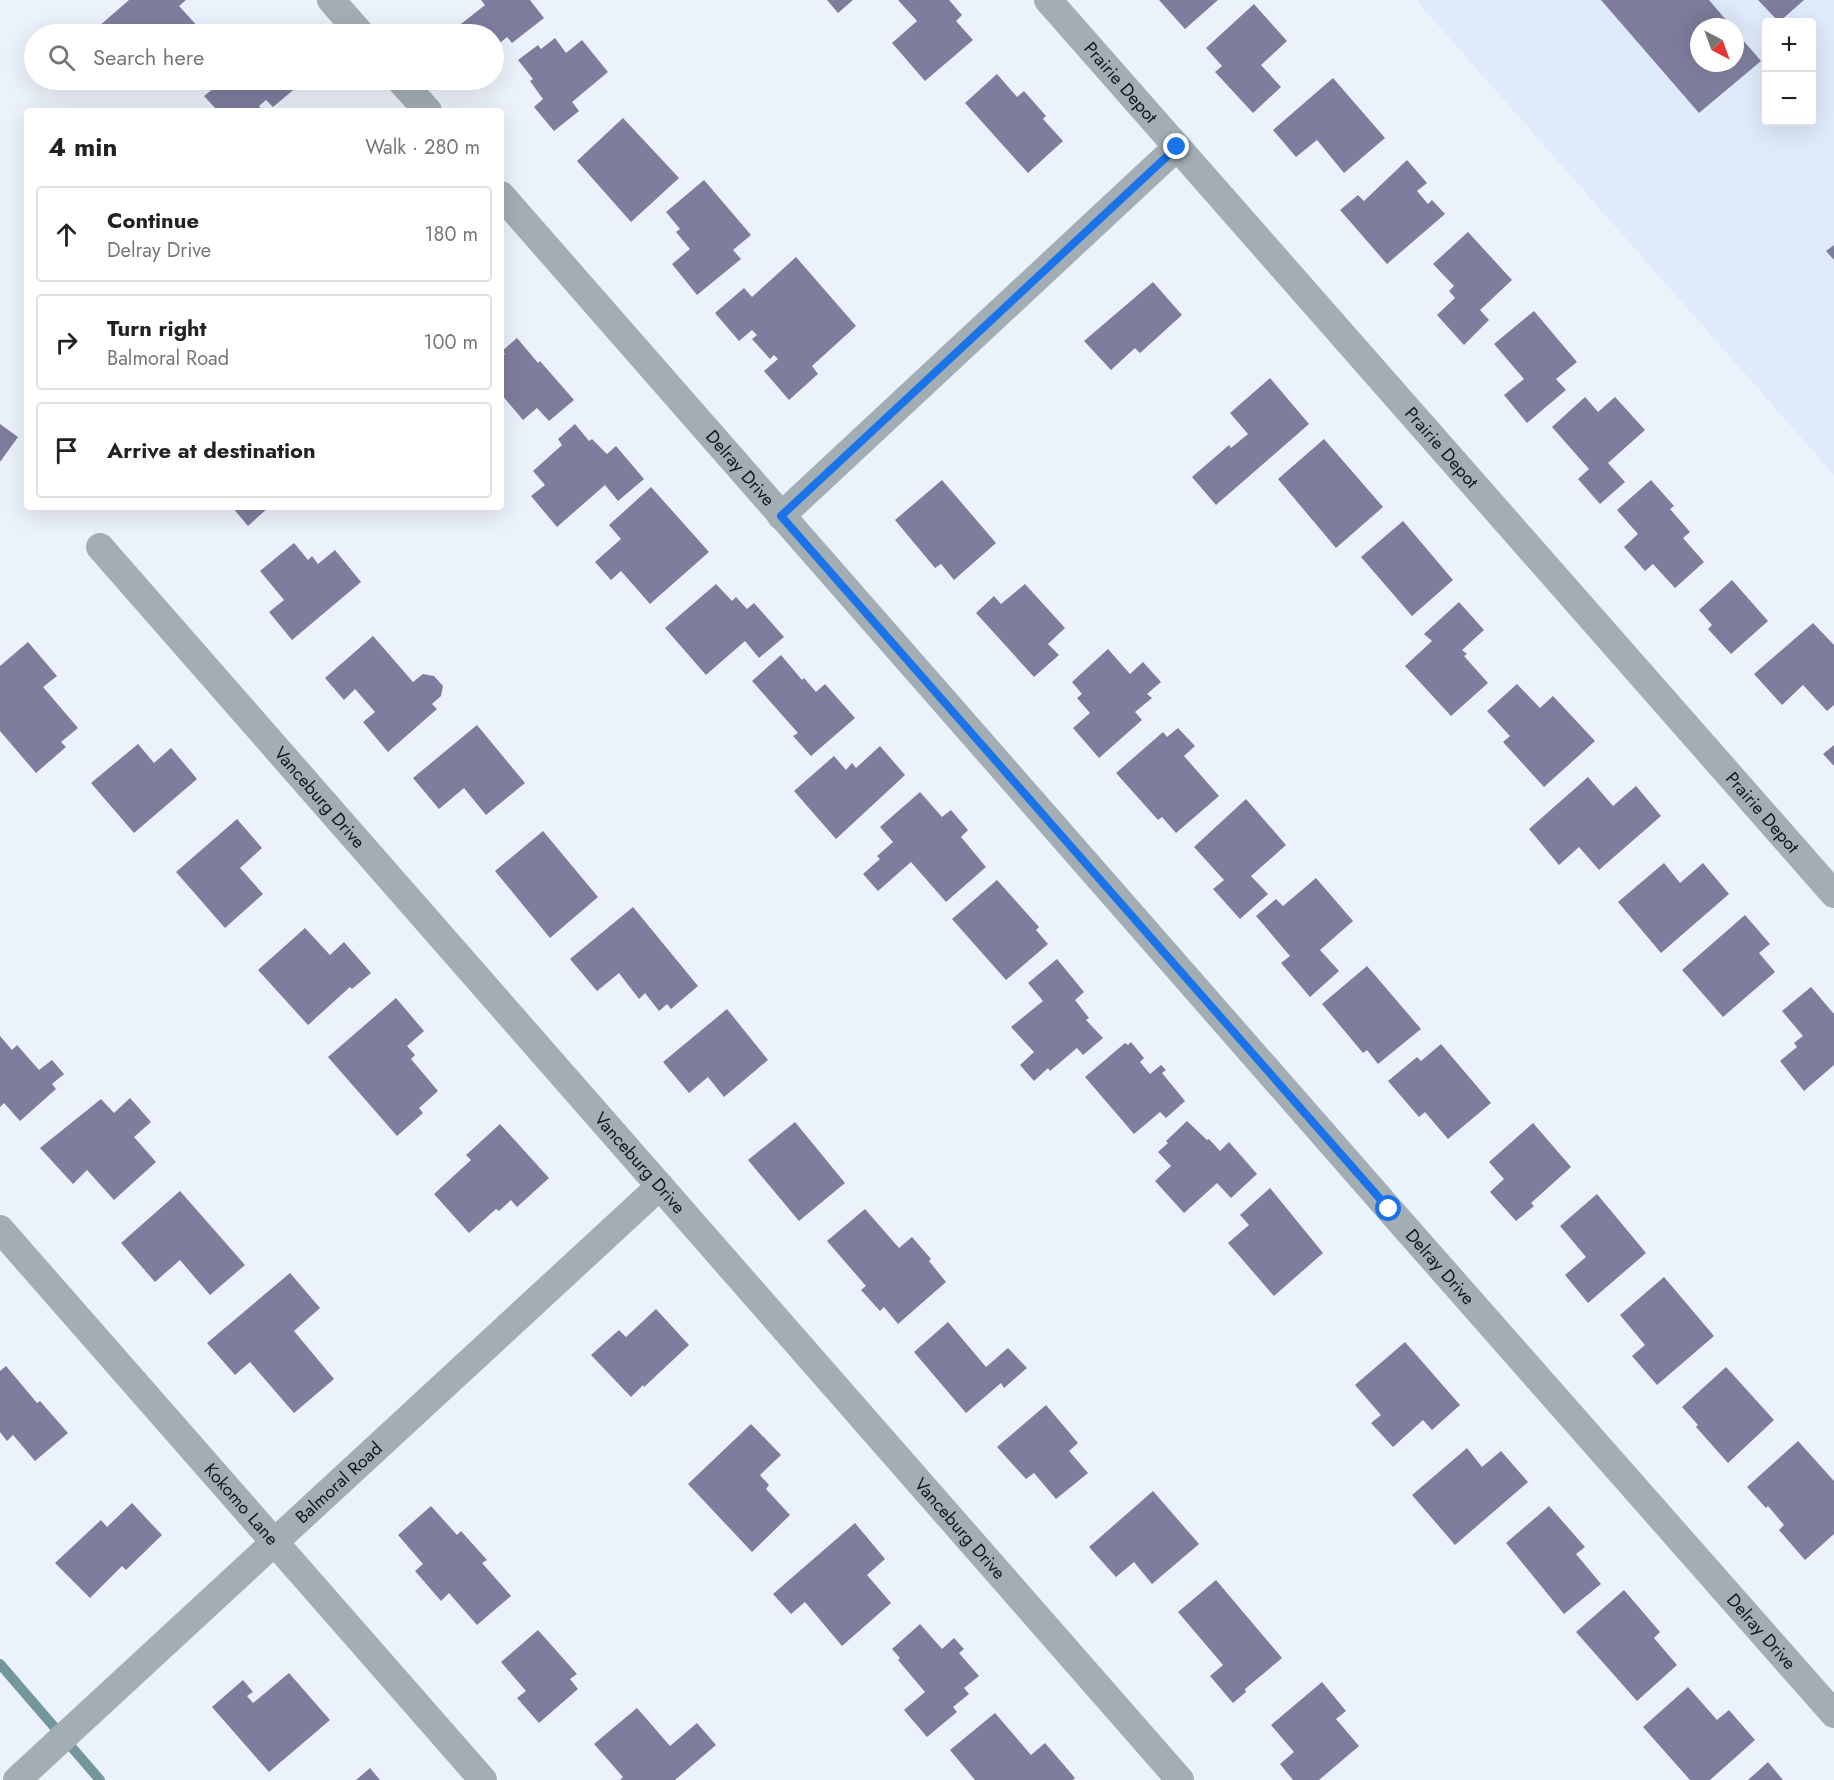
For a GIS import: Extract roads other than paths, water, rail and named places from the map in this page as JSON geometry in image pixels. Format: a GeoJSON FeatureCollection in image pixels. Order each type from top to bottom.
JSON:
{"type":"FeatureCollection","features":[{"type":"Feature","properties":{"kind":"street"},"geometry":{"type":"LineString","coordinates":[[331,0],[352,24]]}},
{"type":"Feature","properties":{"kind":"street","name":"Prairie Depot"},"geometry":{"type":"LineString","coordinates":[[1048,0],[1834,894]]}},
{"type":"Feature","properties":{"kind":"street"},"geometry":{"type":"LineString","coordinates":[[409,90],[425,108]]}},
{"type":"Feature","properties":{"kind":"street"},"geometry":{"type":"LineString","coordinates":[[781,516],[1177,147]]}},
{"type":"Feature","properties":{"kind":"street","name":"Delray Drive"},"geometry":{"type":"LineString","coordinates":[[504,198],[1834,1714]]}},
{"type":"Feature","properties":{"kind":"street","name":"Vanceburg Drive"},"geometry":{"type":"LineString","coordinates":[[100,547],[1180,1780]]}},
{"type":"Feature","properties":{"kind":"street","name":"Balmoral Road"},"geometry":{"type":"LineString","coordinates":[[26,1772],[660,1186]]}},
{"type":"Feature","properties":{"kind":"street","name":"Kokomo Lane"},"geometry":{"type":"LineString","coordinates":[[0,1228],[483,1780]]}},
{"type":"Feature","properties":{"kind":"waterway"},"geometry":{"type":"LineString","coordinates":[[0,1664],[100,1780]]}}]}
